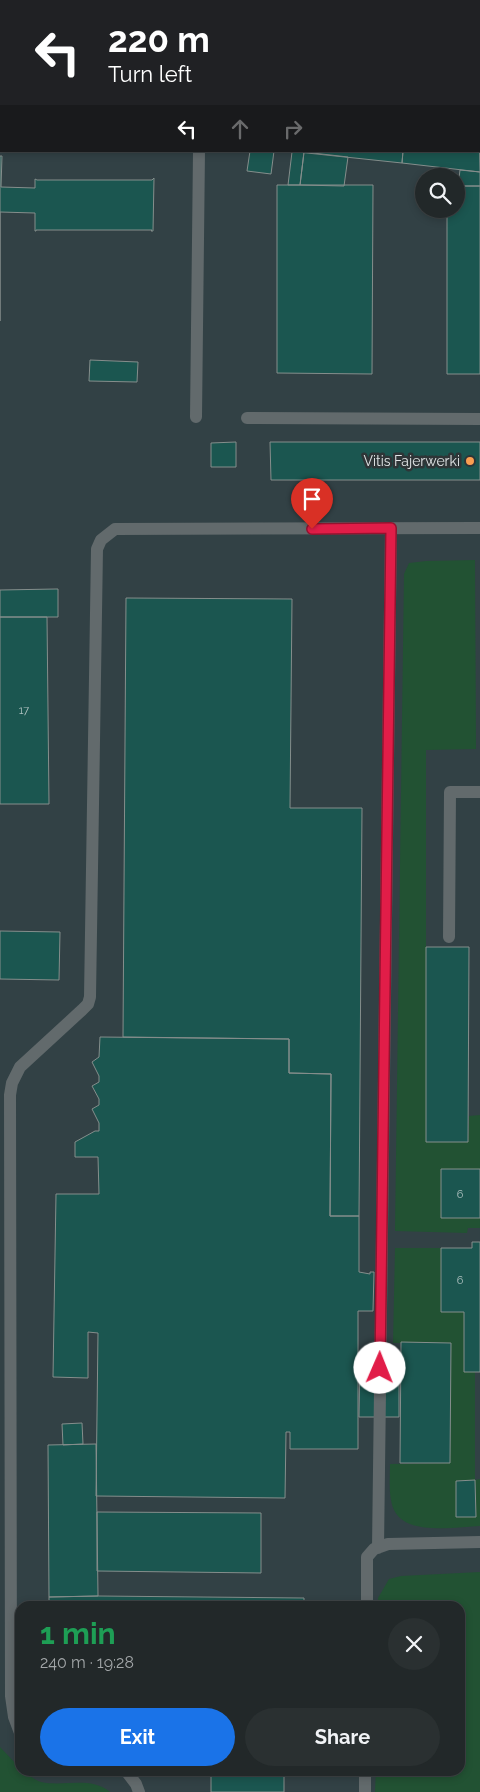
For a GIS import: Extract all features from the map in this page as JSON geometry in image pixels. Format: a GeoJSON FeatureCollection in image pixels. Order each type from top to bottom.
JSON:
{"type":"FeatureCollection","features":[{"type":"Feature","properties":{"kind":"street"},"geometry":{"type":"LineString","coordinates":[[196,417],[199,152]]}},
{"type":"Feature","properties":{"kind":"street"},"geometry":{"type":"LineString","coordinates":[[247,418],[480,419]]}},
{"type":"Feature","properties":{"kind":"street"},"geometry":{"type":"LineString","coordinates":[[378,1548],[391,528]]}},
{"type":"Feature","properties":{"kind":"street"},"geometry":{"type":"LineString","coordinates":[[15,1720],[11,1696],[10,1095],[12,1083],[20,1067],[88,1004],[90,997],[97,549],[101,540],[115,529],[480,528]]}},
{"type":"Feature","properties":{"kind":"street"},"geometry":{"type":"LineString","coordinates":[[448,937],[450,792],[480,792]]}},
{"type":"Feature","properties":{"kind":"street"},"geometry":{"type":"LineString","coordinates":[[367,1601],[367,1557],[374,1549],[388,1544],[480,1542]]}},
{"type":"Feature","properties":{"kind":"street"},"geometry":{"type":"LineString","coordinates":[[130,1776],[139,1792]]}},
{"type":"Feature","properties":{"kind":"street"},"geometry":{"type":"LineString","coordinates":[[365,1776],[365,1792]]}},
{"type":"Feature","properties":{"kind":"shaded area"},"geometry":{"type":"Polygon","coordinates":[[[0,152],[480,152],[480,1792],[0,1792],[0,152]]]}},
{"type":"Feature","properties":{"kind":"green space"},"geometry":{"type":"Polygon","coordinates":[[[475,560],[476,749],[426,750],[426,1142],[468,1142],[469,1116],[480,1115],[480,1169],[441,1170],[441,1217],[480,1218],[480,1228],[468,1228],[467,1233],[395,1231],[404,574],[409,563],[475,560]]]}},
{"type":"Feature","properties":{"kind":"green space"},"geometry":{"type":"Polygon","coordinates":[[[395,1248],[441,1248],[441,1311],[464,1312],[464,1372],[475,1372],[475,1480],[480,1479],[480,1526],[420,1527],[409,1524],[400,1518],[394,1510],[390,1493],[390,1464],[450,1463],[451,1343],[393,1343],[395,1248]],[[475,1480],[456,1481],[457,1517],[476,1517],[475,1480]]]}},
{"type":"Feature","properties":{"kind":"green space"},"geometry":{"type":"Polygon","coordinates":[[[480,1572],[480,1792],[375,1792],[376,1776],[465,1776],[465,1601],[378,1601],[389,1579],[401,1576],[480,1572]]]}},
{"type":"Feature","properties":{"kind":"green space"},"geometry":{"type":"Polygon","coordinates":[[[0,1747],[15,1763],[15,1776],[30,1776],[38,1781],[50,1783],[94,1784],[110,1792],[0,1792],[0,1747]]]}},
{"type":"Feature","properties":{"kind":"building"},"geometry":{"type":"Polygon","coordinates":[[[250,152],[274,152],[271,174],[247,171],[250,152]]]}},
{"type":"Feature","properties":{"kind":"building"},"geometry":{"type":"Polygon","coordinates":[[[292,152],[304,152],[300,185],[288,185],[292,152]]]}},
{"type":"Feature","properties":{"kind":"building"},"geometry":{"type":"Polygon","coordinates":[[[298,152],[403,152],[402,163],[298,152]]]}},
{"type":"Feature","properties":{"kind":"building"},"geometry":{"type":"Polygon","coordinates":[[[304,152],[348,157],[344,186],[300,185],[304,152]]]}},
{"type":"Feature","properties":{"kind":"building"},"geometry":{"type":"Polygon","coordinates":[[[403,152],[480,152],[480,172],[465,170],[465,168],[445,168],[402,163],[403,152]]]}},
{"type":"Feature","properties":{"kind":"building"},"geometry":{"type":"Polygon","coordinates":[[[0,156],[2,156],[1,187],[35,188],[35,179],[152,180],[154,178],[153,231],[35,231],[35,213],[0,212],[0,156]]]}},
{"type":"Feature","properties":{"kind":"building"},"geometry":{"type":"Polygon","coordinates":[[[465,170],[480,172],[480,186],[465,186],[465,170]]]}},
{"type":"Feature","properties":{"kind":"building"},"geometry":{"type":"Polygon","coordinates":[[[277,185],[373,185],[372,374],[277,373],[277,185]]]}},
{"type":"Feature","properties":{"kind":"building"},"geometry":{"type":"Polygon","coordinates":[[[465,186],[480,186],[480,374],[447,374],[447,218],[465,218],[465,186]]]}},
{"type":"Feature","properties":{"kind":"building"},"geometry":{"type":"Polygon","coordinates":[[[90,360],[138,362],[137,382],[89,381],[90,360]]]}},
{"type":"Feature","properties":{"kind":"building"},"geometry":{"type":"Polygon","coordinates":[[[236,442],[236,467],[211,467],[211,443],[236,442]]]}},
{"type":"Feature","properties":{"kind":"building"},"geometry":{"type":"Polygon","coordinates":[[[270,442],[480,442],[480,480],[271,480],[270,442]]]}},
{"type":"Feature","properties":{"kind":"building"},"geometry":{"type":"Polygon","coordinates":[[[58,589],[58,617],[0,617],[0,590],[58,589]]]}},
{"type":"Feature","properties":{"kind":"building"},"geometry":{"type":"Polygon","coordinates":[[[126,598],[292,599],[290,808],[362,808],[359,1216],[330,1216],[331,1074],[289,1073],[289,1039],[123,1037],[126,598]]]}},
{"type":"Feature","properties":{"kind":"building"},"geometry":{"type":"Polygon","coordinates":[[[0,617],[47,617],[49,804],[0,804],[0,617]]]}},
{"type":"Feature","properties":{"kind":"building"},"geometry":{"type":"Polygon","coordinates":[[[0,931],[60,932],[59,980],[0,979],[0,931]]]}},
{"type":"Feature","properties":{"kind":"building"},"geometry":{"type":"Polygon","coordinates":[[[426,947],[469,947],[468,1142],[426,1142],[426,947]]]}},
{"type":"Feature","properties":{"kind":"building"},"geometry":{"type":"Polygon","coordinates":[[[100,1037],[289,1039],[289,1073],[331,1074],[330,1216],[359,1216],[359,1272],[370,1274],[370,1272],[374,1272],[373,1311],[358,1311],[358,1449],[290,1449],[290,1432],[286,1432],[285,1498],[96,1496],[98,1333],[88,1332],[88,1378],[53,1377],[56,1194],[99,1194],[98,1157],[75,1157],[75,1142],[95,1131],[99,1131],[99,1123],[92,1109],[99,1105],[99,1099],[92,1086],[99,1082],[99,1076],[92,1062],[99,1057],[100,1037]]]}},
{"type":"Feature","properties":{"kind":"building"},"geometry":{"type":"Polygon","coordinates":[[[441,1169],[480,1169],[480,1218],[441,1218],[441,1169]]]}},
{"type":"Feature","properties":{"kind":"building"},"geometry":{"type":"Polygon","coordinates":[[[472,1242],[480,1242],[480,1372],[464,1372],[464,1312],[441,1312],[441,1248],[472,1248],[472,1242]]]}},
{"type":"Feature","properties":{"kind":"building"},"geometry":{"type":"Polygon","coordinates":[[[401,1342],[451,1343],[450,1463],[400,1463],[401,1342]]]}},
{"type":"Feature","properties":{"kind":"building"},"geometry":{"type":"Polygon","coordinates":[[[360,1355],[399,1356],[399,1417],[359,1417],[360,1355]]]}},
{"type":"Feature","properties":{"kind":"building"},"geometry":{"type":"Polygon","coordinates":[[[82,1423],[83,1444],[63,1445],[62,1424],[82,1423]]]}},
{"type":"Feature","properties":{"kind":"building"},"geometry":{"type":"Polygon","coordinates":[[[96,1444],[98,1596],[49,1597],[48,1445],[96,1444]]]}},
{"type":"Feature","properties":{"kind":"building"},"geometry":{"type":"Polygon","coordinates":[[[475,1480],[476,1517],[456,1517],[456,1481],[475,1480]]]}},
{"type":"Feature","properties":{"kind":"building"},"geometry":{"type":"Polygon","coordinates":[[[97,1512],[261,1513],[261,1573],[97,1571],[97,1512]]]}},
{"type":"Feature","properties":{"kind":"building"},"geometry":{"type":"Polygon","coordinates":[[[49,1597],[304,1598],[304,1601],[49,1601],[49,1597]]]}},
{"type":"Feature","properties":{"kind":"building"},"geometry":{"type":"Polygon","coordinates":[[[211,1776],[284,1776],[284,1792],[211,1792],[211,1776]]]}},
{"type":"Feature","properties":{"kind":"place","name":"Vitis Fajerwerki"},"geometry":{"type":"Point","coordinates":[470,461]}},
{"type":"Feature","properties":{"kind":"route"},"geometry":{"type":"LineString","coordinates":[[312,529],[391,528],[380,1368]]}}]}
